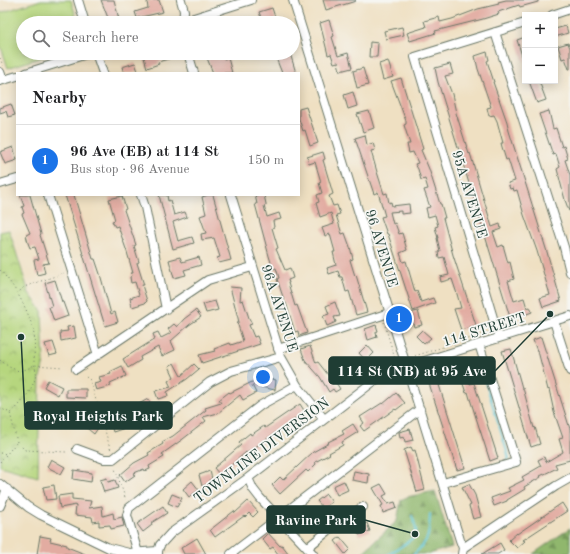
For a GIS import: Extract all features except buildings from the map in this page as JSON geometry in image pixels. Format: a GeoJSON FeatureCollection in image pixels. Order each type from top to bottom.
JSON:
{"type":"FeatureCollection","features":[{"type":"Feature","properties":{"kind":"street"},"geometry":{"type":"LineString","coordinates":[[78,0],[83,16]]}},
{"type":"Feature","properties":{"kind":"street"},"geometry":{"type":"LineString","coordinates":[[181,0],[184,11],[183,16]]}},
{"type":"Feature","properties":{"kind":"street"},"geometry":{"type":"LineString","coordinates":[[200,16],[251,0]]}},
{"type":"Feature","properties":{"kind":"street","name":"96 AVENUE"},"geometry":{"type":"LineString","coordinates":[[293,0],[298,16]]}},
{"type":"Feature","properties":{"kind":"street"},"geometry":{"type":"LineString","coordinates":[[558,13],[570,9]]}},
{"type":"Feature","properties":{"kind":"street","name":"96 AVENUE"},"geometry":{"type":"LineString","coordinates":[[300,24],[386,316],[402,365],[420,409],[463,551]]}},
{"type":"Feature","properties":{"kind":"street"},"geometry":{"type":"LineString","coordinates":[[522,24],[495,32],[570,272]]}},
{"type":"Feature","properties":{"kind":"street","name":"95A AVENUE"},"geometry":{"type":"LineString","coordinates":[[495,32],[415,57],[499,338]]}},
{"type":"Feature","properties":{"kind":"street"},"geometry":{"type":"LineString","coordinates":[[29,72],[68,60]]}},
{"type":"Feature","properties":{"kind":"street"},"geometry":{"type":"LineString","coordinates":[[98,60],[103,72]]}},
{"type":"Feature","properties":{"kind":"street"},"geometry":{"type":"LineString","coordinates":[[190,60],[194,72]]}},
{"type":"Feature","properties":{"kind":"street"},"geometry":{"type":"LineString","coordinates":[[0,72],[1,81],[16,76]]}},
{"type":"Feature","properties":{"kind":"street"},"geometry":{"type":"LineString","coordinates":[[0,184],[16,179]]}},
{"type":"Feature","properties":{"kind":"street"},"geometry":{"type":"LineString","coordinates":[[48,196],[98,355]]}},
{"type":"Feature","properties":{"kind":"street"},"geometry":{"type":"LineString","coordinates":[[141,196],[145,207],[166,309]]}},
{"type":"Feature","properties":{"kind":"street","name":"96A AVENUE"},"geometry":{"type":"LineString","coordinates":[[231,196],[280,353],[297,385],[324,419]]}},
{"type":"Feature","properties":{"kind":"street"},"geometry":{"type":"LineString","coordinates":[[76,369],[208,280],[252,266]]}},
{"type":"Feature","properties":{"kind":"street"},"geometry":{"type":"LineString","coordinates":[[77,448],[104,459],[112,459],[210,382],[232,371],[280,353],[386,316]]}},
{"type":"Feature","properties":{"kind":"street","name":"114 STREET"},"geometry":{"type":"LineString","coordinates":[[402,365],[418,362],[570,316]]}},
{"type":"Feature","properties":{"kind":"street"},"geometry":{"type":"LineString","coordinates":[[554,321],[570,371]]}},
{"type":"Feature","properties":{"kind":"street"},"geometry":{"type":"LineString","coordinates":[[443,483],[516,462],[479,344]]}},
{"type":"Feature","properties":{"kind":"street","name":"TOWNLINE DIVERSION"},"geometry":{"type":"LineString","coordinates":[[158,552],[160,545],[171,533],[248,478],[387,371],[402,365]]}},
{"type":"Feature","properties":{"kind":"street"},"geometry":{"type":"LineString","coordinates":[[138,553],[127,515],[129,508],[261,405],[297,385]]}},
{"type":"Feature","properties":{"kind":"street"},"geometry":{"type":"LineString","coordinates":[[231,554],[420,409]]}},
{"type":"Feature","properties":{"kind":"street"},"geometry":{"type":"LineString","coordinates":[[248,478],[253,489],[260,498],[277,518],[310,551],[334,526],[363,507]]}},
{"type":"Feature","properties":{"kind":"street"},"geometry":{"type":"LineString","coordinates":[[463,551],[556,486],[570,478]]}},
{"type":"Feature","properties":{"kind":"street"},"geometry":{"type":"LineString","coordinates":[[0,484],[28,507],[41,515],[108,548],[123,553],[158,552]]}},
{"type":"Feature","properties":{"kind":"street"},"geometry":{"type":"LineString","coordinates":[[0,506],[7,489]]}},
{"type":"Feature","properties":{"kind":"path"},"geometry":{"type":"LineString","coordinates":[[302,0],[303,4]]}},
{"type":"Feature","properties":{"kind":"path"},"geometry":{"type":"LineString","coordinates":[[0,270],[17,294],[32,324],[35,351],[34,365],[36,374],[30,388],[16,409],[10,412],[0,408]]}},
{"type":"Feature","properties":{"kind":"path"},"geometry":{"type":"LineString","coordinates":[[17,294],[24,287],[67,272]]}},
{"type":"Feature","properties":{"kind":"path"},"geometry":{"type":"LineString","coordinates":[[386,316],[402,365]]}},
{"type":"Feature","properties":{"kind":"path"},"geometry":{"type":"LineString","coordinates":[[410,357],[490,332]]}},
{"type":"Feature","properties":{"kind":"path"},"geometry":{"type":"LineString","coordinates":[[0,360],[9,367],[19,371],[28,369],[34,365],[63,367]]}},
{"type":"Feature","properties":{"kind":"path"},"geometry":{"type":"LineString","coordinates":[[86,376],[90,380],[112,456]]}},
{"type":"Feature","properties":{"kind":"path"},"geometry":{"type":"LineString","coordinates":[[10,412],[17,442],[25,450],[66,452]]}},
{"type":"Feature","properties":{"kind":"path"},"geometry":{"type":"LineString","coordinates":[[0,462],[17,442]]}},
{"type":"Feature","properties":{"kind":"path"},"geometry":{"type":"LineString","coordinates":[[0,453],[7,454]]}},
{"type":"Feature","properties":{"kind":"path"},"geometry":{"type":"LineString","coordinates":[[114,464],[128,505]]}},
{"type":"Feature","properties":{"kind":"green space"},"geometry":{"type":"Polygon","coordinates":[[[41,0],[71,0],[76,16],[16,16],[16,60],[33,60],[8,68],[0,44],[0,13],[41,0]]]}},
{"type":"Feature","properties":{"kind":"green space"},"geometry":{"type":"Polygon","coordinates":[[[9,230],[29,293],[42,311],[44,363],[40,377],[38,477],[0,466],[0,232],[9,230]]]}},
{"type":"Feature","properties":{"kind":"green space"},"geometry":{"type":"Polygon","coordinates":[[[435,491],[452,547],[429,554],[361,554],[397,521],[401,500],[407,497],[435,491]]]}},
{"type":"Feature","properties":{"kind":"green space"},"geometry":{"type":"Polygon","coordinates":[[[570,528],[570,554],[533,554],[570,528]]]}},
{"type":"Feature","properties":{"kind":"waterway"},"geometry":{"type":"LineString","coordinates":[[480,364],[509,458],[506,461]]}},
{"type":"Feature","properties":{"kind":"waterway"},"geometry":{"type":"LineString","coordinates":[[414,554],[423,545],[428,536],[430,514]]}},
{"type":"Feature","properties":{"kind":"waterway"},"geometry":{"type":"LineString","coordinates":[[389,554],[409,541],[415,535],[416,528],[412,516]]}},
{"type":"Feature","properties":{"kind":"place","name":"114 St (NB) at 95 Ave"},"geometry":{"type":"Point","coordinates":[550,314]}},
{"type":"Feature","properties":{"kind":"place","name":"96 Ave (EB) at 114 St"},"geometry":{"type":"Point","coordinates":[399,319]}},
{"type":"Feature","properties":{"kind":"place","name":"Royal Heights Park"},"geometry":{"type":"Point","coordinates":[21,337]}},
{"type":"Feature","properties":{"kind":"place","name":"Ravine Park"},"geometry":{"type":"Point","coordinates":[415,534]}}]}
